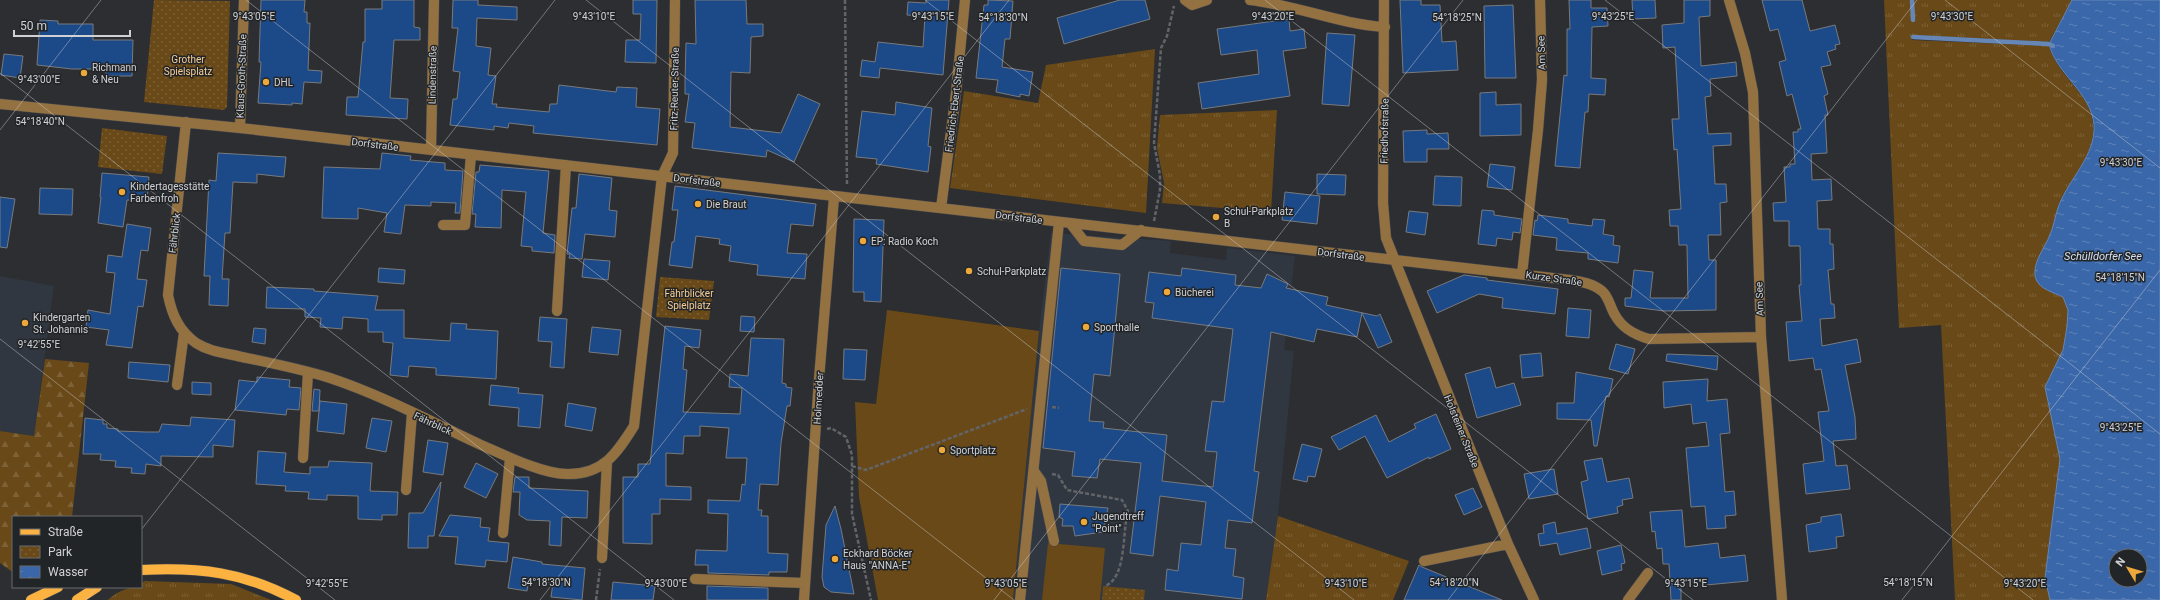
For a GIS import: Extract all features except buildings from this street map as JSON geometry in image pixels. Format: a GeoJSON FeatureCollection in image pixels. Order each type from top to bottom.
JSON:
{"type":"FeatureCollection","features":[{"type":"Feature","properties":{"kind":"main road"},"geometry":{"type":"LineString","coordinates":[[142,570],[181,568],[215,571],[269,585],[296,600]]}},
{"type":"Feature","properties":{"kind":"main road"},"geometry":{"type":"LineString","coordinates":[[31,600],[56,588]]}},
{"type":"Feature","properties":{"kind":"main road"},"geometry":{"type":"LineString","coordinates":[[77,600],[95,588]]}},
{"type":"Feature","properties":{"kind":"street","name":"Klaus-Groth-Straße"},"geometry":{"type":"LineString","coordinates":[[240,128],[244,0]]}},
{"type":"Feature","properties":{"kind":"street","name":"Lindenstraße"},"geometry":{"type":"LineString","coordinates":[[431,150],[434,0]]}},
{"type":"Feature","properties":{"kind":"street","name":"Fritz-Reuter-Straße"},"geometry":{"type":"LineString","coordinates":[[662,176],[673,153],[675,0]]}},
{"type":"Feature","properties":{"kind":"street","name":"Friedrich-Ebert-Straße"},"geometry":{"type":"LineString","coordinates":[[941,208],[956,93],[965,0]]}},
{"type":"Feature","properties":{"kind":"street"},"geometry":{"type":"LineString","coordinates":[[1185,0],[1192,5],[1207,0]]}},
{"type":"Feature","properties":{"kind":"street"},"geometry":{"type":"LineString","coordinates":[[1250,0],[1279,4],[1358,25],[1385,27]]}},
{"type":"Feature","properties":{"kind":"street","name":"Friedhofstraße"},"geometry":{"type":"LineString","coordinates":[[1384,0],[1383,203],[1386,238],[1394,261]]}},
{"type":"Feature","properties":{"kind":"street","name":"Am See"},"geometry":{"type":"LineString","coordinates":[[1522,274],[1542,80],[1540,0]]}},
{"type":"Feature","properties":{"kind":"street","name":"Am See"},"geometry":{"type":"LineString","coordinates":[[1729,0],[1745,53],[1753,92],[1761,337],[1782,600]]}},
{"type":"Feature","properties":{"kind":"street","name":"Dorfstraße"},"geometry":{"type":"LineString","coordinates":[[0,104],[240,128],[834,197],[1064,223],[1141,230],[1394,261]]}},
{"type":"Feature","properties":{"kind":"street","name":"Fährblick"},"geometry":{"type":"LineString","coordinates":[[186,122],[168,296],[171,314],[184,333],[197,343],[213,352],[308,372],[360,389],[510,458],[567,474],[590,471],[607,462],[620,448],[634,426],[662,176]]}},
{"type":"Feature","properties":{"kind":"street"},"geometry":{"type":"LineString","coordinates":[[443,225],[464,225],[471,155]]}},
{"type":"Feature","properties":{"kind":"street"},"geometry":{"type":"LineString","coordinates":[[557,311],[566,165]]}},
{"type":"Feature","properties":{"kind":"street","name":"Holmredder"},"geometry":{"type":"LineString","coordinates":[[804,600],[834,197]]}},
{"type":"Feature","properties":{"kind":"street"},"geometry":{"type":"LineString","coordinates":[[1064,223],[1084,240],[1122,245],[1141,230]]}},
{"type":"Feature","properties":{"kind":"street"},"geometry":{"type":"LineString","coordinates":[[1020,600],[1036,474],[1039,406],[1064,223]]}},
{"type":"Feature","properties":{"kind":"street","name":"Kurze Straße"},"geometry":{"type":"LineString","coordinates":[[1394,261],[1522,274],[1590,283],[1603,291],[1610,301],[1615,315],[1624,327],[1635,335],[1649,339],[1761,337]]}},
{"type":"Feature","properties":{"kind":"street","name":"Holsteiner Straße"},"geometry":{"type":"LineString","coordinates":[[1394,261],[1508,544],[1534,600]]}},
{"type":"Feature","properties":{"kind":"street"},"geometry":{"type":"LineString","coordinates":[[177,385],[184,333]]}},
{"type":"Feature","properties":{"kind":"street"},"geometry":{"type":"LineString","coordinates":[[303,458],[308,372]]}},
{"type":"Feature","properties":{"kind":"street"},"geometry":{"type":"LineString","coordinates":[[406,490],[412,413]]}},
{"type":"Feature","properties":{"kind":"street"},"geometry":{"type":"LineString","coordinates":[[503,533],[510,458]]}},
{"type":"Feature","properties":{"kind":"street"},"geometry":{"type":"LineString","coordinates":[[602,558],[607,462]]}},
{"type":"Feature","properties":{"kind":"street"},"geometry":{"type":"LineString","coordinates":[[1036,474],[1041,481],[1054,541]]}},
{"type":"Feature","properties":{"kind":"street"},"geometry":{"type":"LineString","coordinates":[[1424,561],[1508,544]]}},
{"type":"Feature","properties":{"kind":"street"},"geometry":{"type":"LineString","coordinates":[[1628,600],[1648,573]]}},
{"type":"Feature","properties":{"kind":"street"},"geometry":{"type":"LineString","coordinates":[[695,579],[805,583]]}},
{"type":"Feature","properties":{"kind":"path"},"geometry":{"type":"LineString","coordinates":[[845,0],[847,198]]}},
{"type":"Feature","properties":{"kind":"path"},"geometry":{"type":"LineString","coordinates":[[1152,232],[1160,190],[1160,175],[1154,144],[1161,48],[1167,36],[1176,0]]}},
{"type":"Feature","properties":{"kind":"path"},"geometry":{"type":"LineString","coordinates":[[852,466],[864,470],[1039,406]]}},
{"type":"Feature","properties":{"kind":"path"},"geometry":{"type":"LineString","coordinates":[[816,434],[830,428],[846,437],[852,455],[852,514],[871,600]]}},
{"type":"Feature","properties":{"kind":"path"},"geometry":{"type":"LineString","coordinates":[[1036,474],[1058,475],[1068,490],[1122,500],[1126,504],[1128,511],[1118,575],[1110,584],[1105,586]]}},
{"type":"Feature","properties":{"kind":"path"},"geometry":{"type":"LineString","coordinates":[[596,600],[602,558]]}},
{"type":"Feature","properties":{"kind":"shaded area"},"geometry":{"type":"Polygon","coordinates":[[[1051,233],[1171,241],[1170,253],[1226,260],[1227,248],[1295,256],[1284,350],[1294,351],[1278,516],[1266,600],[1013,600],[1039,331],[1051,233]]]}},
{"type":"Feature","properties":{"kind":"shaded area","name":"Kindergarten St. Johannis"},"geometry":{"type":"Polygon","coordinates":[[[0,276],[54,286],[34,436],[0,431],[0,276]]]}},
{"type":"Feature","properties":{"kind":"green space","name":"Grother Spielsplatz"},"geometry":{"type":"Polygon","coordinates":[[[154,0],[230,1],[227,107],[224,110],[144,102],[154,0]]]}},
{"type":"Feature","properties":{"kind":"green space"},"geometry":{"type":"Polygon","coordinates":[[[1884,0],[2072,0],[2049,42],[1911,35],[1912,40],[2049,46],[2053,57],[2080,93],[2091,113],[2093,135],[2091,146],[2087,156],[2059,204],[2051,233],[2039,257],[2035,274],[2040,285],[2063,297],[2068,310],[2063,350],[2045,387],[2060,459],[2045,578],[2050,600],[1955,600],[1941,325],[1899,328],[1884,0]]]}},
{"type":"Feature","properties":{"kind":"green space"},"geometry":{"type":"Polygon","coordinates":[[[1155,49],[1146,213],[950,188],[964,91],[1038,103],[1046,65],[1155,49]]]}},
{"type":"Feature","properties":{"kind":"green space"},"geometry":{"type":"Polygon","coordinates":[[[1277,110],[1271,212],[1162,203],[1164,183],[1157,148],[1160,115],[1277,110]]]}},
{"type":"Feature","properties":{"kind":"green space"},"geometry":{"type":"Polygon","coordinates":[[[102,128],[167,136],[162,174],[98,167],[102,128]]]}},
{"type":"Feature","properties":{"kind":"green space","name":"Fährblicker Spielplatz"},"geometry":{"type":"Polygon","coordinates":[[[660,277],[714,281],[709,320],[656,317],[660,277]]]}},
{"type":"Feature","properties":{"kind":"green space","name":"Sportplatz"},"geometry":{"type":"Polygon","coordinates":[[[887,310],[1039,331],[1013,600],[878,600],[859,497],[855,402],[876,404],[887,310]]]}},
{"type":"Feature","properties":{"kind":"green space"},"geometry":{"type":"Polygon","coordinates":[[[45,359],[89,363],[72,516],[12,516],[11,571],[0,563],[0,431],[34,436],[45,359]]]}},
{"type":"Feature","properties":{"kind":"green space"},"geometry":{"type":"Polygon","coordinates":[[[1278,516],[1409,561],[1393,600],[1266,600],[1278,516]]]}},
{"type":"Feature","properties":{"kind":"green space"},"geometry":{"type":"Polygon","coordinates":[[[1048,543],[1105,548],[1100,600],[1042,600],[1048,543]]]}},
{"type":"Feature","properties":{"kind":"green space"},"geometry":{"type":"Polygon","coordinates":[[[145,581],[231,584],[271,600],[108,600],[123,590],[142,588],[142,582],[145,581]]]}},
{"type":"Feature","properties":{"kind":"green space"},"geometry":{"type":"Polygon","coordinates":[[[1103,586],[1145,590],[1144,600],[1102,600],[1103,586]]]}},
{"type":"Feature","properties":{"kind":"water","name":"Schülldorfer See"},"geometry":{"type":"Polygon","coordinates":[[[2072,0],[2160,0],[2160,600],[2050,600],[2045,578],[2060,459],[2045,387],[2063,350],[2068,310],[2063,297],[2040,285],[2036,279],[2035,268],[2051,233],[2063,195],[2081,166],[2091,146],[2094,125],[2087,103],[2053,55],[2049,44],[2072,0]]]}},
{"type":"Feature","properties":{"kind":"waterway"},"geometry":{"type":"LineString","coordinates":[[1912,0],[1913,20]]}},
{"type":"Feature","properties":{"kind":"waterway"},"geometry":{"type":"LineString","coordinates":[[1913,37],[2049,44],[2053,46]]}},
{"type":"Feature","properties":{"kind":"place","name":"Richmann & Neu"},"geometry":{"type":"Point","coordinates":[84,73]}},
{"type":"Feature","properties":{"kind":"place","name":"DHL"},"geometry":{"type":"Point","coordinates":[266,82]}},
{"type":"Feature","properties":{"kind":"place","name":"Kindertagesstätte Farbenfroh"},"geometry":{"type":"Point","coordinates":[122,192]}},
{"type":"Feature","properties":{"kind":"place","name":"Die Braut"},"geometry":{"type":"Point","coordinates":[698,204]}},
{"type":"Feature","properties":{"kind":"place","name":"Schul-Parkplatz B"},"geometry":{"type":"Point","coordinates":[1216,217]}},
{"type":"Feature","properties":{"kind":"place","name":"EP: Radio Koch"},"geometry":{"type":"Point","coordinates":[863,241]}},
{"type":"Feature","properties":{"kind":"place","name":"Schul-Parkplatz"},"geometry":{"type":"Point","coordinates":[969,271]}},
{"type":"Feature","properties":{"kind":"place","name":"Bücherei"},"geometry":{"type":"Point","coordinates":[1167,292]}},
{"type":"Feature","properties":{"kind":"place","name":"Kindergarten St. Johannis"},"geometry":{"type":"Point","coordinates":[25,323]}},
{"type":"Feature","properties":{"kind":"place","name":"Sporthalle"},"geometry":{"type":"Point","coordinates":[1086,327]}},
{"type":"Feature","properties":{"kind":"place","name":"Sportplatz"},"geometry":{"type":"Point","coordinates":[942,450]}},
{"type":"Feature","properties":{"kind":"place","name":"Jugendtreff \"Point\""},"geometry":{"type":"Point","coordinates":[1084,522]}},
{"type":"Feature","properties":{"kind":"place","name":"Eckhard Böcker Haus \"ANNA-E\""},"geometry":{"type":"Point","coordinates":[835,559]}}]}
